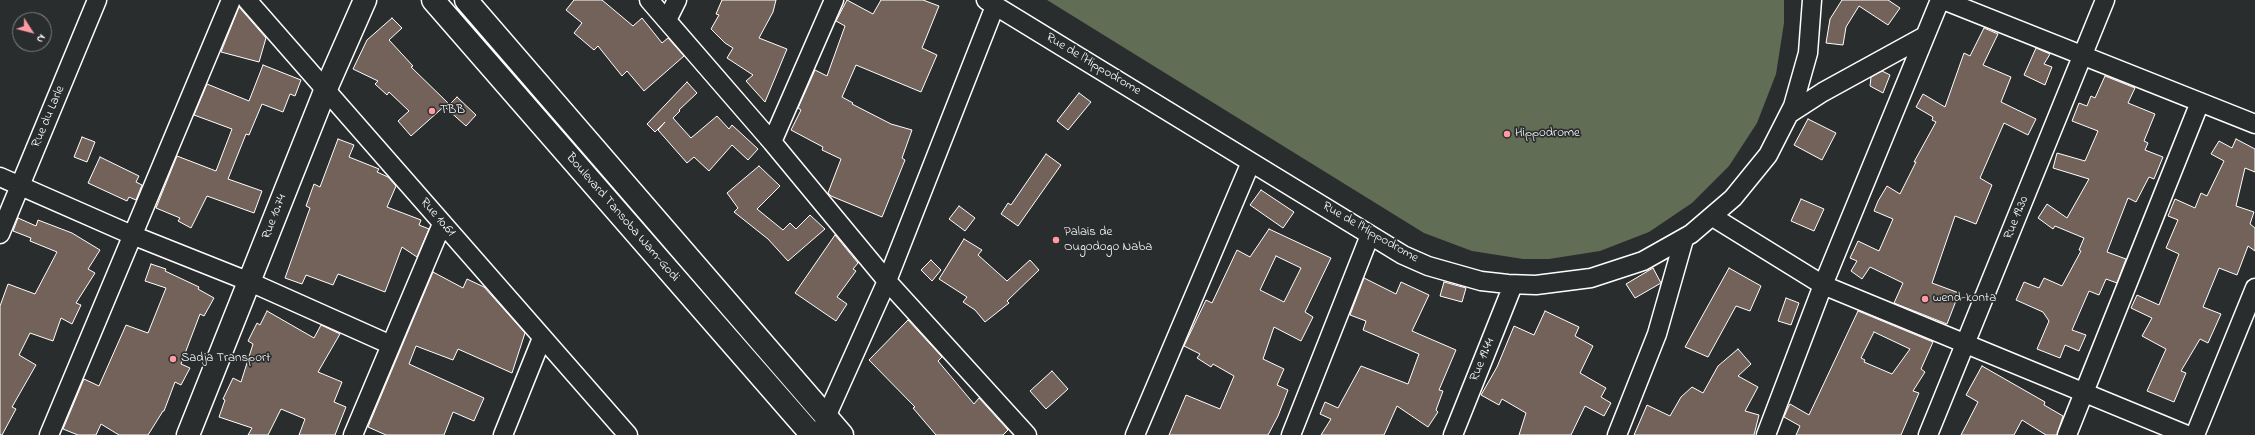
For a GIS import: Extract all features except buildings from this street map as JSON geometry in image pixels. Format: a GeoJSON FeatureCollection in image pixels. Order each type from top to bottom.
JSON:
{"type":"FeatureCollection","features":[{"type":"Feature","properties":{"kind":"main road","name":"Rue 10.74"},"geometry":{"type":"LineString","coordinates":[[188,435],[325,91],[365,0]]}},
{"type":"Feature","properties":{"kind":"main road","name":"Boulevard Tansoba Wam-Godi"},"geometry":{"type":"LineString","coordinates":[[433,0],[812,435]]}},
{"type":"Feature","properties":{"kind":"main road","name":"Boulevard Tansoba Wam-Godi"},"geometry":{"type":"LineString","coordinates":[[466,0],[823,426],[842,435]]}},
{"type":"Feature","properties":{"kind":"street","name":"Rue du Larle"},"geometry":{"type":"LineString","coordinates":[[0,234],[97,0]]}},
{"type":"Feature","properties":{"kind":"street"},"geometry":{"type":"LineString","coordinates":[[49,435],[231,0]]}},
{"type":"Feature","properties":{"kind":"street","name":"Rue 10.61"},"geometry":{"type":"LineString","coordinates":[[246,0],[628,435]]}},
{"type":"Feature","properties":{"kind":"street"},"geometry":{"type":"LineString","coordinates":[[649,0],[772,142],[887,281],[1027,435]]}},
{"type":"Feature","properties":{"kind":"street"},"geometry":{"type":"LineString","coordinates":[[667,20],[676,0]]}},
{"type":"Feature","properties":{"kind":"street"},"geometry":{"type":"LineString","coordinates":[[772,142],[834,0]]}},
{"type":"Feature","properties":{"kind":"street","name":"Rue de l'Hippodrome"},"geometry":{"type":"LineString","coordinates":[[990,3],[1403,255],[1428,266],[1481,281],[1513,284],[1563,283],[1591,278],[1643,261],[1684,239],[1713,217],[1752,177],[1771,149],[1789,114],[1802,80],[1808,53],[1812,0]]}},
{"type":"Feature","properties":{"kind":"street"},"geometry":{"type":"LineString","coordinates":[[1766,435],[1824,285],[1925,36],[1942,0],[2083,54],[2255,124]]}},
{"type":"Feature","properties":{"kind":"street","name":"Rue 19.30"},"geometry":{"type":"LineString","coordinates":[[1928,435],[2105,0]]}},
{"type":"Feature","properties":{"kind":"street"},"geometry":{"type":"LineString","coordinates":[[823,426],[887,281],[990,3]]}},
{"type":"Feature","properties":{"kind":"street"},"geometry":{"type":"LineString","coordinates":[[1789,114],[1823,92],[1925,36]]}},
{"type":"Feature","properties":{"kind":"street"},"geometry":{"type":"LineString","coordinates":[[2067,435],[2200,102]]}},
{"type":"Feature","properties":{"kind":"street"},"geometry":{"type":"LineString","coordinates":[[1135,435],[1251,162]]}},
{"type":"Feature","properties":{"kind":"street"},"geometry":{"type":"LineString","coordinates":[[0,177],[132,235],[250,282],[391,345]]}},
{"type":"Feature","properties":{"kind":"street"},"geometry":{"type":"LineString","coordinates":[[1713,217],[1824,285],[1965,345],[2187,435]]}},
{"type":"Feature","properties":{"kind":"street"},"geometry":{"type":"LineString","coordinates":[[354,435],[442,224]]}},
{"type":"Feature","properties":{"kind":"street"},"geometry":{"type":"LineString","coordinates":[[1291,435],[1370,235]]}},
{"type":"Feature","properties":{"kind":"street"},"geometry":{"type":"LineString","coordinates":[[1617,435],[1657,334],[1684,239]]}},
{"type":"Feature","properties":{"kind":"street","name":"Rue 19.44"},"geometry":{"type":"LineString","coordinates":[[1452,435],[1513,284]]}},
{"type":"Feature","properties":{"kind":"street"},"geometry":{"type":"LineString","coordinates":[[2195,435],[2255,288]]}},
{"type":"Feature","properties":{"kind":"street"},"geometry":{"type":"LineString","coordinates":[[503,435],[542,338]]}},
{"type":"Feature","properties":{"kind":"green space","name":"Hippodrome"},"geometry":{"type":"Polygon","coordinates":[[[1047,0],[1784,0],[1784,23],[1776,74],[1757,123],[1729,166],[1692,203],[1649,232],[1600,251],[1549,259],[1523,259],[1472,251],[1424,233],[1047,0]]]}},
{"type":"Feature","properties":{"kind":"place","name":"TBB"},"geometry":{"type":"Point","coordinates":[432,111]}},
{"type":"Feature","properties":{"kind":"place","name":"Hippodrome"},"geometry":{"type":"Point","coordinates":[1507,134]}},
{"type":"Feature","properties":{"kind":"place","name":"Palais de Ougodogo Naba"},"geometry":{"type":"Point","coordinates":[1056,240]}},
{"type":"Feature","properties":{"kind":"place","name":"wend-konta"},"geometry":{"type":"Point","coordinates":[1925,299]}},
{"type":"Feature","properties":{"kind":"place","name":"Sadja Transport"},"geometry":{"type":"Point","coordinates":[173,359]}}]}
